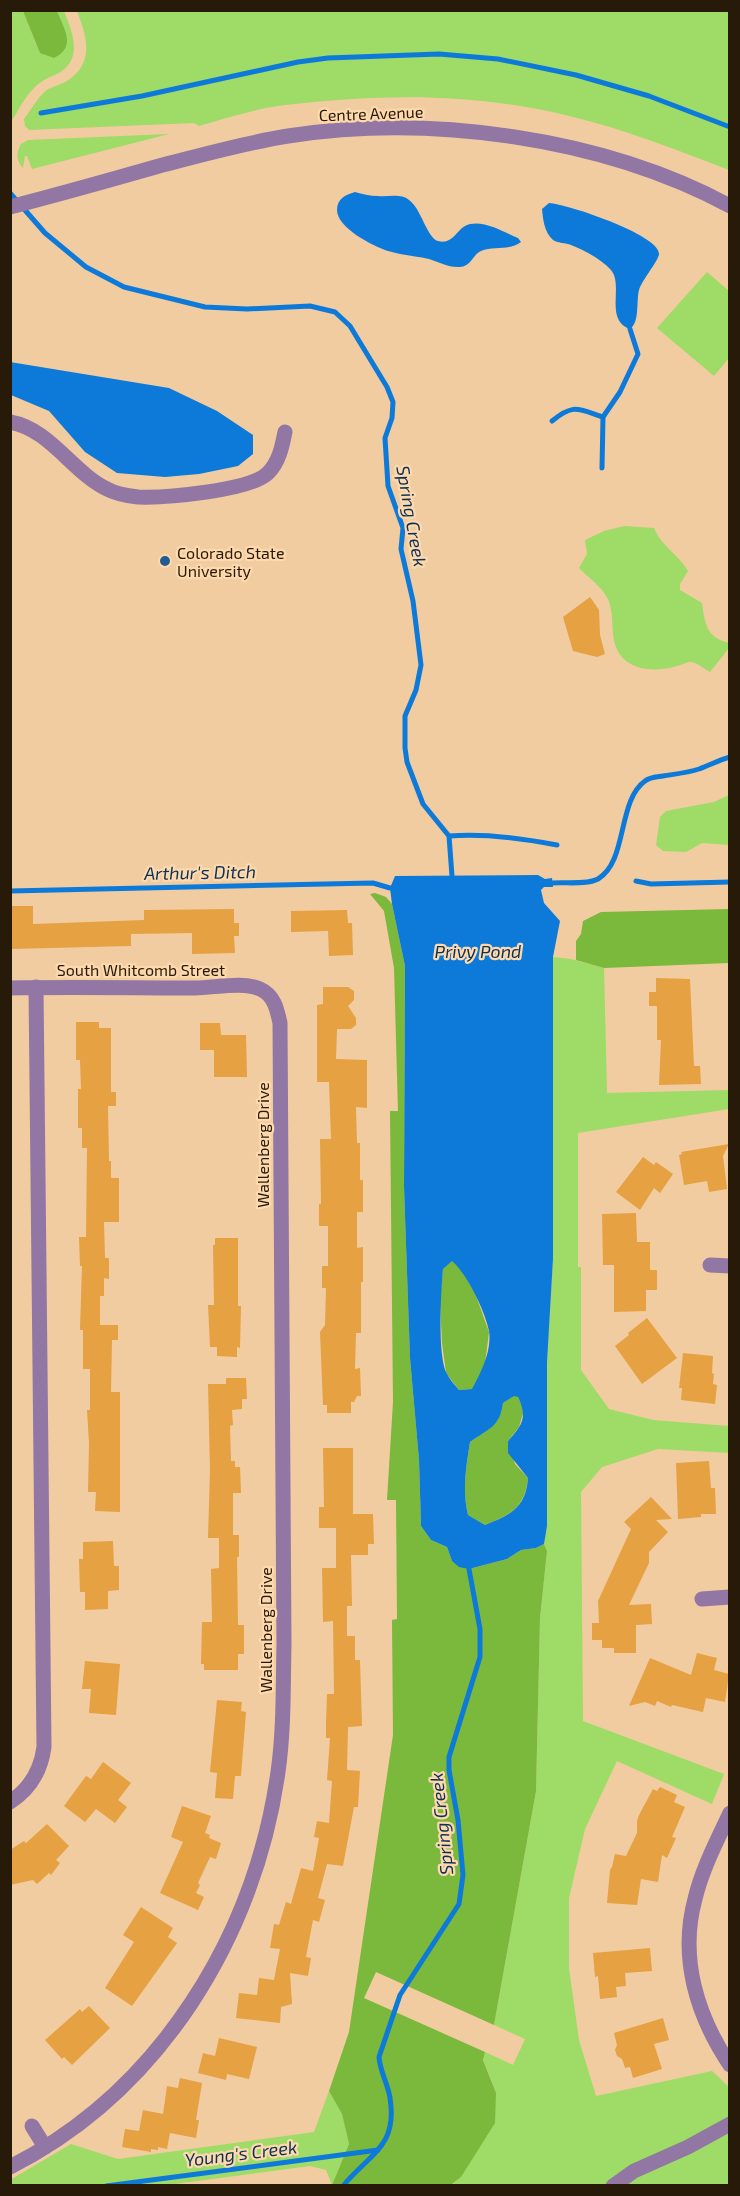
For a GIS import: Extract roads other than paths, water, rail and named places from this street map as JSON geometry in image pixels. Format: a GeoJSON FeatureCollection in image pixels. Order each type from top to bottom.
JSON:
{"type":"FeatureCollection","features":[{"type":"Feature","properties":{"kind":"street","name":"Centre Avenue"},"geometry":{"type":"LineString","coordinates":[[10,207],[235,146],[288,136],[348,129],[438,129],[499,135],[589,153],[681,184],[729,206]]}},
{"type":"Feature","properties":{"kind":"street"},"geometry":{"type":"LineString","coordinates":[[10,422],[18,423],[37,432],[108,490],[139,497],[202,493],[246,484],[266,475],[275,464],[285,432]]}},
{"type":"Feature","properties":{"kind":"street","name":"South Whitcomb Street"},"geometry":{"type":"LineString","coordinates":[[10,988],[246,986],[260,989],[270,996]]}},
{"type":"Feature","properties":{"kind":"street"},"geometry":{"type":"LineString","coordinates":[[10,1802],[20,1796],[32,1782],[39,1769],[44,1747],[36,987]]}},
{"type":"Feature","properties":{"kind":"street","name":"Wallenberg Drive"},"geometry":{"type":"LineString","coordinates":[[10,2167],[45,2147],[96,2110],[130,2079],[167,2038],[189,2009],[216,1964],[239,1915],[257,1862],[278,1772],[283,1720],[284,1645],[280,1035],[277,1005],[270,996]]}},
{"type":"Feature","properties":{"kind":"street"},"geometry":{"type":"LineString","coordinates":[[710,1265],[729,1266]]}},
{"type":"Feature","properties":{"kind":"street"},"geometry":{"type":"LineString","coordinates":[[702,1599],[729,1597]]}},
{"type":"Feature","properties":{"kind":"street"},"geometry":{"type":"LineString","coordinates":[[729,1814],[701,1878],[689,1931],[694,1992],[711,2034],[729,2065]]}},
{"type":"Feature","properties":{"kind":"street"},"geometry":{"type":"LineString","coordinates":[[613,2186],[634,2171],[688,2147],[729,2124]]}},
{"type":"Feature","properties":{"kind":"street"},"geometry":{"type":"LineString","coordinates":[[32,2126],[45,2147]]}},
{"type":"Feature","properties":{"kind":"water"},"geometry":{"type":"Polygon","coordinates":[[[355,192],[372,196],[406,198],[417,209],[434,239],[438,241],[447,241],[465,226],[478,224],[499,229],[518,238],[521,242],[512,246],[481,251],[470,263],[460,267],[388,251],[349,230],[339,217],[337,206],[340,200],[355,192]]]}},
{"type":"Feature","properties":{"kind":"water"},"geometry":{"type":"Polygon","coordinates":[[[549,203],[611,222],[645,238],[655,246],[659,254],[639,290],[635,322],[630,329],[618,318],[616,284],[611,270],[581,249],[555,241],[550,237],[542,209],[549,203]]]}},
{"type":"Feature","properties":{"kind":"water"},"geometry":{"type":"Polygon","coordinates":[[[10,362],[169,388],[217,411],[253,435],[253,454],[238,466],[199,474],[165,477],[117,473],[85,452],[49,411],[11,395],[10,362]]]}},
{"type":"Feature","properties":{"kind":"water","name":"Privy Pond"},"geometry":{"type":"Polygon","coordinates":[[[538,875],[545,879],[552,878],[553,887],[544,887],[541,890],[544,903],[560,921],[553,957],[553,1259],[547,1363],[547,1526],[544,1544],[536,1548],[521,1550],[507,1559],[469,1569],[459,1567],[452,1561],[447,1547],[431,1540],[421,1526],[419,1460],[410,1358],[404,1187],[405,966],[390,888],[395,876],[538,875]],[[452,1261],[443,1269],[440,1323],[442,1353],[447,1374],[459,1390],[472,1389],[487,1354],[489,1331],[475,1293],[452,1261]],[[514,1396],[503,1403],[499,1417],[492,1427],[470,1442],[465,1478],[466,1506],[468,1515],[485,1525],[502,1518],[515,1509],[524,1497],[527,1488],[528,1478],[508,1453],[508,1441],[520,1426],[523,1416],[518,1397],[514,1396]]]}},
{"type":"Feature","properties":{"kind":"waterway"},"geometry":{"type":"LineString","coordinates":[[41,113],[142,96],[298,62],[328,58],[439,54],[498,59],[576,75],[649,96],[730,127]]}},
{"type":"Feature","properties":{"kind":"waterway","name":"Spring Creek"},"geometry":{"type":"LineString","coordinates":[[10,193],[45,233],[86,267],[124,287],[205,307],[247,309],[310,306],[335,312],[350,326],[387,387],[393,402],[392,418],[385,438],[388,486],[403,528],[401,549],[413,601],[421,665],[416,690],[405,716],[405,748],[407,762],[423,804],[449,836],[452,876]]}},
{"type":"Feature","properties":{"kind":"waterway"},"geometry":{"type":"LineString","coordinates":[[602,468],[603,417],[620,392],[638,354],[630,329]]}},
{"type":"Feature","properties":{"kind":"waterway"},"geometry":{"type":"LineString","coordinates":[[552,421],[559,415],[576,409],[603,417]]}},
{"type":"Feature","properties":{"kind":"waterway"},"geometry":{"type":"LineString","coordinates":[[552,883],[593,881],[607,870],[619,845],[630,802],[636,790],[645,781],[654,777],[694,770],[730,757]]}},
{"type":"Feature","properties":{"kind":"waterway"},"geometry":{"type":"LineString","coordinates":[[449,836],[503,837],[557,845]]}},
{"type":"Feature","properties":{"kind":"waterway"},"geometry":{"type":"LineString","coordinates":[[636,881],[651,884],[730,882]]}},
{"type":"Feature","properties":{"kind":"waterway","name":"Arthur's Ditch"},"geometry":{"type":"LineString","coordinates":[[10,891],[373,883],[390,888]]}},
{"type":"Feature","properties":{"kind":"waterway","name":"Spring Creek"},"geometry":{"type":"LineString","coordinates":[[343,2186],[386,2139],[391,2115],[389,2093],[379,2057],[400,1995],[459,1904],[463,1875],[449,1757],[480,1657],[480,1629],[469,1569]]}},
{"type":"Feature","properties":{"kind":"waterway","name":"Young's Creek"},"geometry":{"type":"LineString","coordinates":[[106,2186],[378,2150]]}},
{"type":"Feature","properties":{"kind":"place","name":"Colorado State University"},"geometry":{"type":"Point","coordinates":[165,561]}}]}
